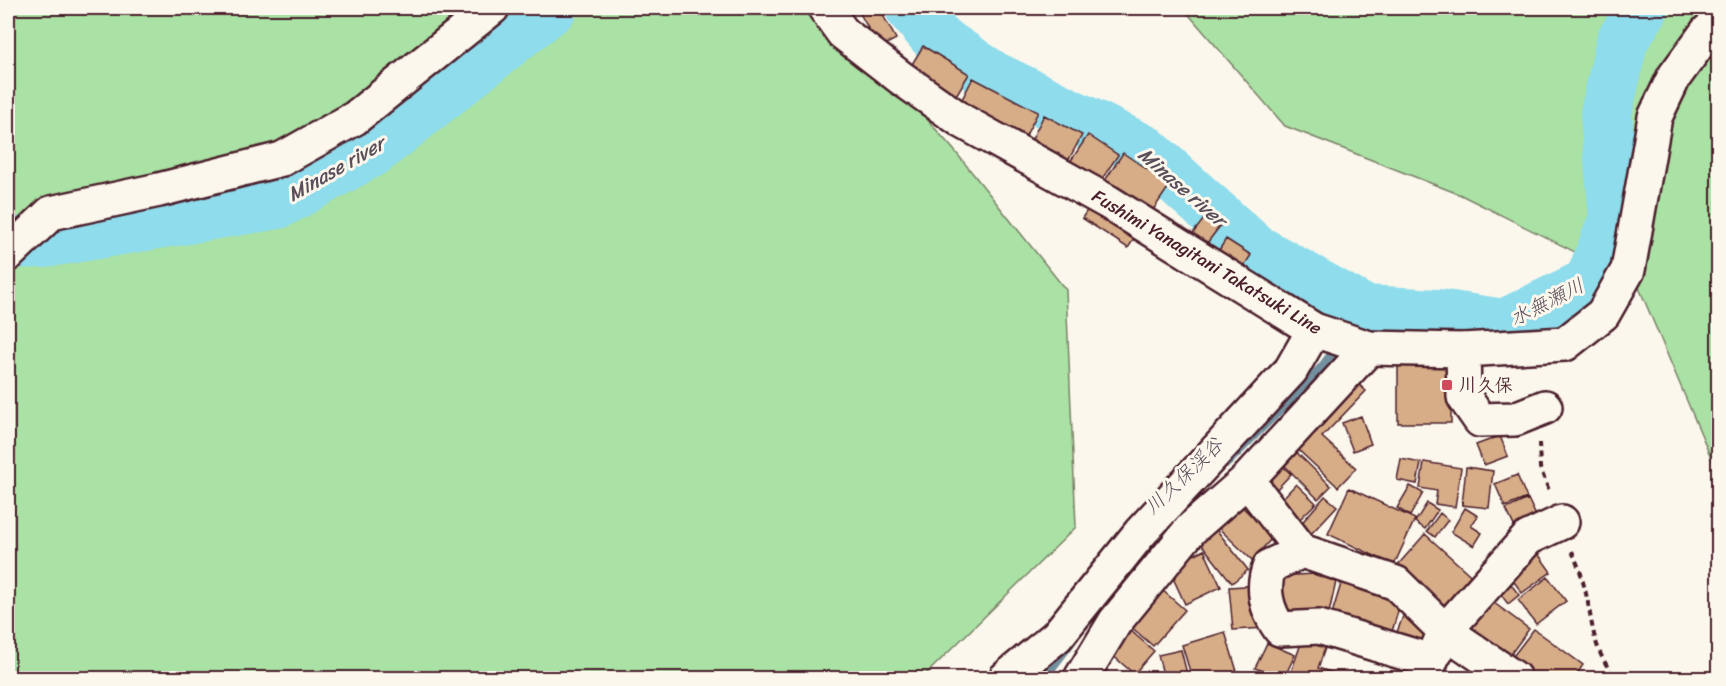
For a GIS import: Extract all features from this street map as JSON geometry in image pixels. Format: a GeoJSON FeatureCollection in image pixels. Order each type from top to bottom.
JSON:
{"type":"FeatureCollection","features":[{"type":"Feature","properties":{"kind":"street"},"geometry":{"type":"LineString","coordinates":[[8,254],[51,213],[159,190],[282,159],[355,118],[492,8]]}},
{"type":"Feature","properties":{"kind":"street","name":"Fushimi Yanagitani Takatsuki Line"},"geometry":{"type":"LineString","coordinates":[[825,8],[843,33],[962,121],[1107,202],[1341,339]]}},
{"type":"Feature","properties":{"kind":"street"},"geometry":{"type":"LineString","coordinates":[[1006,678],[1057,636],[1164,507],[1291,370],[1341,339],[1463,350],[1565,344],[1603,314],[1628,270],[1655,117],[1674,77],[1707,32],[1719,23]]}},
{"type":"Feature","properties":{"kind":"street"},"geometry":{"type":"LineString","coordinates":[[1081,678],[1115,622],[1191,529],[1247,480],[1341,339]]}},
{"type":"Feature","properties":{"kind":"street"},"geometry":{"type":"LineString","coordinates":[[1463,350],[1464,397],[1480,420],[1515,420],[1545,407]]}},
{"type":"Feature","properties":{"kind":"street"},"geometry":{"type":"LineString","coordinates":[[1247,480],[1302,551],[1396,583],[1445,631],[1514,678]]}},
{"type":"Feature","properties":{"kind":"street"},"geometry":{"type":"LineString","coordinates":[[1164,507],[1191,529]]}},
{"type":"Feature","properties":{"kind":"street"},"geometry":{"type":"LineString","coordinates":[[1302,551],[1270,566],[1264,581],[1272,618],[1280,629],[1319,627],[1428,670],[1445,631],[1528,538],[1562,522]]}},
{"type":"Feature","properties":{"kind":"green space"},"geometry":{"type":"Polygon","coordinates":[[[8,8],[829,8],[954,150],[1066,290],[1076,527],[922,678],[8,678],[8,8]]]}},
{"type":"Feature","properties":{"kind":"green space"},"geometry":{"type":"Polygon","coordinates":[[[1183,8],[1718,8],[1718,474],[1637,283],[1461,195],[1285,126],[1183,8]]]}},
{"type":"Feature","properties":{"kind":"building"},"geometry":{"type":"Polygon","coordinates":[[[857,8],[879,8],[896,39],[879,48],[857,8]]]}},
{"type":"Feature","properties":{"kind":"building"},"geometry":{"type":"Polygon","coordinates":[[[923,46],[969,74],[952,102],[906,74],[923,46]]]}},
{"type":"Feature","properties":{"kind":"building"},"geometry":{"type":"Polygon","coordinates":[[[973,78],[1038,112],[1024,139],[959,105],[973,78]]]}},
{"type":"Feature","properties":{"kind":"building"},"geometry":{"type":"Polygon","coordinates":[[[1044,115],[1082,135],[1068,161],[1031,141],[1044,115]]]}},
{"type":"Feature","properties":{"kind":"building"},"geometry":{"type":"Polygon","coordinates":[[[1088,135],[1118,155],[1100,182],[1070,162],[1088,135]]]}},
{"type":"Feature","properties":{"kind":"building"},"geometry":{"type":"Polygon","coordinates":[[[1123,153],[1170,185],[1149,216],[1102,185],[1123,153]]]}},
{"type":"Feature","properties":{"kind":"building"},"geometry":{"type":"Polygon","coordinates":[[[1092,203],[1138,233],[1128,248],[1082,218],[1092,203]]]}},
{"type":"Feature","properties":{"kind":"building"},"geometry":{"type":"Polygon","coordinates":[[[1207,215],[1220,226],[1204,247],[1190,237],[1207,215]]]}},
{"type":"Feature","properties":{"kind":"building"},"geometry":{"type":"Polygon","coordinates":[[[1226,239],[1251,255],[1239,274],[1214,258],[1226,239]]]}},
{"type":"Feature","properties":{"kind":"building"},"geometry":{"type":"Polygon","coordinates":[[[1398,362],[1451,362],[1451,423],[1398,423],[1398,362]]]}},
{"type":"Feature","properties":{"kind":"building"},"geometry":{"type":"Polygon","coordinates":[[[1353,379],[1366,391],[1322,437],[1356,468],[1338,487],[1292,444],[1353,379]]]}},
{"type":"Feature","properties":{"kind":"building"},"geometry":{"type":"Polygon","coordinates":[[[1361,416],[1371,444],[1353,451],[1342,423],[1361,416]]]}},
{"type":"Feature","properties":{"kind":"building"},"geometry":{"type":"Polygon","coordinates":[[[1500,436],[1508,456],[1484,465],[1476,445],[1500,436]]]}},
{"type":"Feature","properties":{"kind":"building"},"geometry":{"type":"Polygon","coordinates":[[[1291,447],[1331,486],[1318,499],[1279,460],[1291,447]]]}},
{"type":"Feature","properties":{"kind":"building"},"geometry":{"type":"Polygon","coordinates":[[[1401,459],[1421,463],[1417,484],[1397,480],[1401,459]]]}},
{"type":"Feature","properties":{"kind":"building"},"geometry":{"type":"Polygon","coordinates":[[[1278,462],[1291,474],[1277,489],[1265,477],[1278,462]]]}},
{"type":"Feature","properties":{"kind":"building"},"geometry":{"type":"Polygon","coordinates":[[[1424,462],[1461,468],[1455,507],[1435,504],[1437,491],[1420,488],[1424,462]]]}},
{"type":"Feature","properties":{"kind":"building"},"geometry":{"type":"Polygon","coordinates":[[[1466,467],[1493,471],[1489,508],[1462,505],[1466,467]]]}},
{"type":"Feature","properties":{"kind":"building"},"geometry":{"type":"Polygon","coordinates":[[[1517,475],[1527,498],[1505,507],[1495,484],[1517,475]]]}},
{"type":"Feature","properties":{"kind":"building"},"geometry":{"type":"Polygon","coordinates":[[[1296,484],[1316,503],[1298,521],[1279,502],[1296,484]]]}},
{"type":"Feature","properties":{"kind":"building"},"geometry":{"type":"Polygon","coordinates":[[[1410,486],[1423,493],[1410,516],[1397,508],[1410,486]]]}},
{"type":"Feature","properties":{"kind":"building"},"geometry":{"type":"Polygon","coordinates":[[[1349,488],[1415,519],[1394,565],[1328,534],[1349,488]]]}},
{"type":"Feature","properties":{"kind":"building"},"geometry":{"type":"Polygon","coordinates":[[[1230,495],[1273,537],[1252,560],[1208,518],[1230,495]]]}},
{"type":"Feature","properties":{"kind":"building"},"geometry":{"type":"Polygon","coordinates":[[[1325,496],[1337,506],[1310,535],[1299,526],[1325,496]]]}},
{"type":"Feature","properties":{"kind":"building"},"geometry":{"type":"Polygon","coordinates":[[[1528,499],[1539,522],[1517,532],[1506,509],[1528,499]]]}},
{"type":"Feature","properties":{"kind":"building"},"geometry":{"type":"Polygon","coordinates":[[[1427,503],[1438,510],[1425,529],[1415,522],[1427,503]]]}},
{"type":"Feature","properties":{"kind":"building"},"geometry":{"type":"Polygon","coordinates":[[[1465,508],[1478,516],[1471,526],[1482,533],[1474,546],[1451,532],[1465,508]]]}},
{"type":"Feature","properties":{"kind":"building"},"geometry":{"type":"Polygon","coordinates":[[[1440,513],[1448,520],[1435,537],[1427,531],[1440,513]]]}},
{"type":"Feature","properties":{"kind":"building"},"geometry":{"type":"Polygon","coordinates":[[[1215,528],[1248,570],[1232,583],[1199,541],[1215,528]]]}},
{"type":"Feature","properties":{"kind":"building"},"geometry":{"type":"Polygon","coordinates":[[[1425,534],[1478,582],[1449,615],[1396,567],[1425,534]]]}},
{"type":"Feature","properties":{"kind":"building"},"geometry":{"type":"Polygon","coordinates":[[[1534,548],[1551,572],[1522,593],[1505,569],[1534,548]]]}},
{"type":"Feature","properties":{"kind":"building"},"geometry":{"type":"Polygon","coordinates":[[[1204,550],[1221,587],[1185,604],[1168,567],[1204,550]]]}},
{"type":"Feature","properties":{"kind":"building"},"geometry":{"type":"Polygon","coordinates":[[[1338,573],[1328,617],[1276,621],[1274,576],[1338,573]]]}},
{"type":"Feature","properties":{"kind":"building"},"geometry":{"type":"Polygon","coordinates":[[[1344,574],[1404,591],[1391,635],[1331,617],[1344,574]]]}},
{"type":"Feature","properties":{"kind":"building"},"geometry":{"type":"Polygon","coordinates":[[[1504,575],[1519,595],[1508,604],[1493,584],[1504,575]]]}},
{"type":"Feature","properties":{"kind":"building"},"geometry":{"type":"Polygon","coordinates":[[[1548,577],[1566,601],[1536,624],[1518,600],[1548,577]]]}},
{"type":"Feature","properties":{"kind":"building"},"geometry":{"type":"Polygon","coordinates":[[[1153,582],[1185,610],[1153,646],[1121,618],[1153,582]]]}},
{"type":"Feature","properties":{"kind":"building"},"geometry":{"type":"Polygon","coordinates":[[[1261,585],[1265,628],[1233,630],[1229,587],[1261,585]]]}},
{"type":"Feature","properties":{"kind":"building"},"geometry":{"type":"Polygon","coordinates":[[[1486,597],[1529,629],[1502,666],[1459,634],[1486,597]]]}},
{"type":"Feature","properties":{"kind":"building"},"geometry":{"type":"Polygon","coordinates":[[[1408,603],[1435,626],[1427,653],[1394,640],[1408,603]]]}},
{"type":"Feature","properties":{"kind":"building"},"geometry":{"type":"Polygon","coordinates":[[[1123,624],[1154,651],[1134,674],[1103,647],[1123,624]]]}},
{"type":"Feature","properties":{"kind":"building"},"geometry":{"type":"Polygon","coordinates":[[[1306,629],[1329,637],[1318,668],[1349,678],[1289,678],[1306,629]]]}},
{"type":"Feature","properties":{"kind":"building"},"geometry":{"type":"Polygon","coordinates":[[[1534,629],[1583,665],[1574,678],[1527,678],[1507,664],[1534,629]]]}},
{"type":"Feature","properties":{"kind":"building"},"geometry":{"type":"Polygon","coordinates":[[[1225,632],[1239,678],[1192,678],[1182,645],[1225,632]]]}},
{"type":"Feature","properties":{"kind":"building"},"geometry":{"type":"Polygon","coordinates":[[[1267,643],[1295,655],[1284,678],[1255,668],[1267,643]]]}},
{"type":"Feature","properties":{"kind":"building"},"geometry":{"type":"Polygon","coordinates":[[[1181,650],[1188,678],[1164,678],[1158,655],[1181,650]]]}},
{"type":"Feature","properties":{"kind":"waterway","name":"Minase river"},"geometry":{"type":"LineString","coordinates":[[8,243],[43,242],[278,203],[375,149],[551,8]]}},
{"type":"Feature","properties":{"kind":"waterway","name":"Minase river"},"geometry":{"type":"LineString","coordinates":[[911,8],[938,40],[993,77],[1145,151],[1255,250],[1364,311],[1438,315],[1504,325],[1590,283],[1615,218],[1606,114],[1622,41],[1643,8]]}},
{"type":"Feature","properties":{"kind":"waterway","name":"川久保渓谷"},"geometry":{"type":"LineString","coordinates":[[1347,333],[1364,311]]}},
{"type":"Feature","properties":{"kind":"waterway","name":"川久保渓谷"},"geometry":{"type":"LineString","coordinates":[[1227,463],[1322,367],[1339,344]]}},
{"type":"Feature","properties":{"kind":"waterway","name":"川久保渓谷"},"geometry":{"type":"LineString","coordinates":[[1044,678],[1073,640]]}},
{"type":"Feature","properties":{"kind":"place","name":"川久保"},"geometry":{"type":"Point","coordinates":[1447,385]}},
{"type":"Feature","properties":{"kind":"water label","name":"水無瀬川"},"geometry":{"type":"Point","coordinates":[1547,302]}}]}
